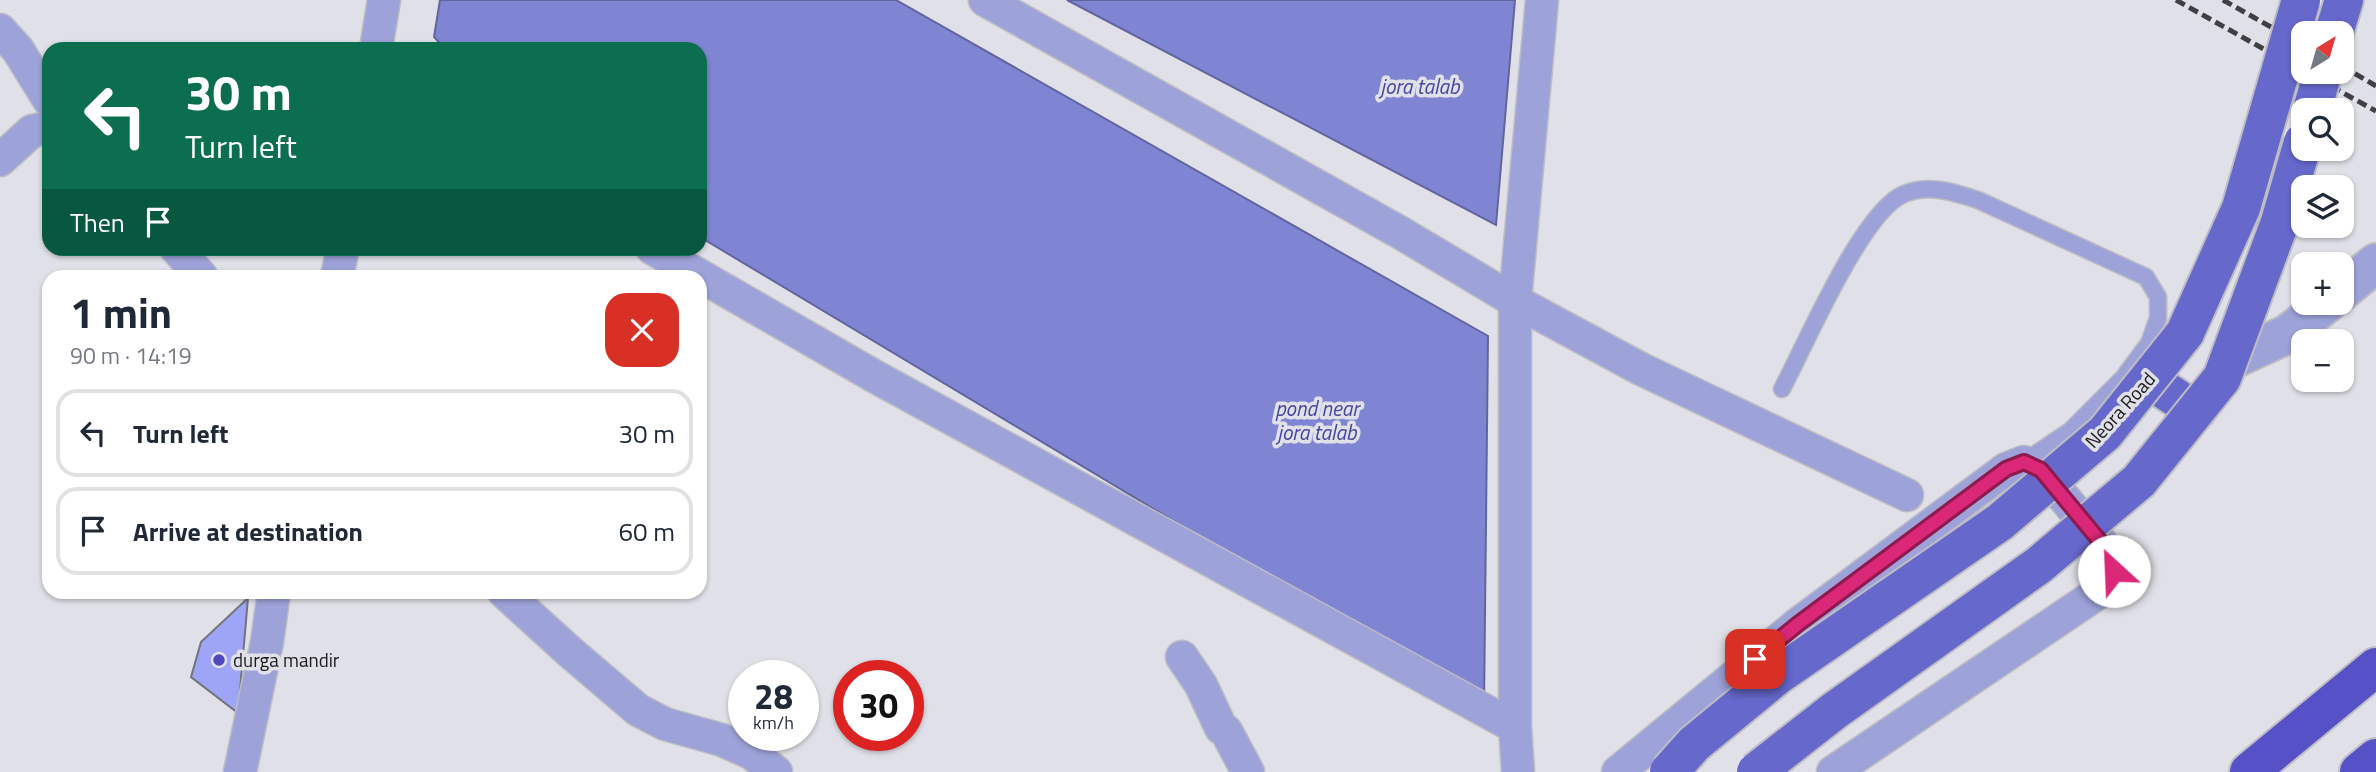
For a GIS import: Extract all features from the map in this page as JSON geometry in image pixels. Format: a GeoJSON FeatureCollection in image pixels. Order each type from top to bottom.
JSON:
{"type":"FeatureCollection","features":[{"type":"Feature","properties":{"kind":"highway"},"geometry":{"type":"LineString","coordinates":[[2249,772],[2376,667]]}},
{"type":"Feature","properties":{"kind":"highway"},"geometry":{"type":"LineString","coordinates":[[2359,772],[2376,758]]}},
{"type":"Feature","properties":{"kind":"main road","name":"Neora Road"},"geometry":{"type":"LineString","coordinates":[[1669,772],[1694,744],[1778,675],[2000,522],[2105,433],[2185,333],[2241,208],[2301,0]]}},
{"type":"Feature","properties":{"kind":"main road"},"geometry":{"type":"LineString","coordinates":[[2338,21],[2344,0]]}},
{"type":"Feature","properties":{"kind":"main road"},"geometry":{"type":"LineString","coordinates":[[1756,772],[1833,711],[2039,565],[2139,481],[2222,378],[2280,222],[2298,161]]}},
{"type":"Feature","properties":{"kind":"main road"},"geometry":{"type":"LineString","coordinates":[[2148,379],[2196,411]]}},
{"type":"Feature","properties":{"kind":"street"},"geometry":{"type":"LineString","coordinates":[[377,42],[384,0]]}},
{"type":"Feature","properties":{"kind":"street"},"geometry":{"type":"LineString","coordinates":[[985,0],[1401,233],[1515,302],[1641,369],[1906,495]]}},
{"type":"Feature","properties":{"kind":"street"},"geometry":{"type":"LineString","coordinates":[[1518,772],[1515,727],[1515,302],[1542,0]]}},
{"type":"Feature","properties":{"kind":"street"},"geometry":{"type":"LineString","coordinates":[[0,30],[18,50],[42,89]]}},
{"type":"Feature","properties":{"kind":"street"},"geometry":{"type":"LineString","coordinates":[[0,160],[32,131],[42,129]]}},
{"type":"Feature","properties":{"kind":"street"},"geometry":{"type":"LineString","coordinates":[[183,256],[196,270]]}},
{"type":"Feature","properties":{"kind":"street"},"geometry":{"type":"LineString","coordinates":[[666,256],[690,270]]}},
{"type":"Feature","properties":{"kind":"street"},"geometry":{"type":"LineString","coordinates":[[2354,281],[2376,263]]}},
{"type":"Feature","properties":{"kind":"street"},"geometry":{"type":"LineString","coordinates":[[707,280],[874,376],[1515,727]]}},
{"type":"Feature","properties":{"kind":"street"},"geometry":{"type":"LineString","coordinates":[[2229,361],[2288,334],[2312,315]]}},
{"type":"Feature","properties":{"kind":"street"},"geometry":{"type":"LineString","coordinates":[[1618,772],[1798,624],[2006,469],[2024,462],[2041,470],[2108,551],[2114,571],[2098,593],[1833,772]]}},
{"type":"Feature","properties":{"kind":"street"},"geometry":{"type":"LineString","coordinates":[[240,772],[267,642],[273,599]]}},
{"type":"Feature","properties":{"kind":"street"},"geometry":{"type":"LineString","coordinates":[[513,599],[638,710],[665,724],[713,737],[741,749],[776,772]]}},
{"type":"Feature","properties":{"kind":"street"},"geometry":{"type":"LineString","coordinates":[[1182,657],[1201,685],[1221,728],[1226,731],[1248,772]]}},
{"type":"Feature","properties":{"kind":"lane"},"geometry":{"type":"LineString","coordinates":[[1782,389],[1855,247],[1877,218],[1902,195],[1919,190],[1949,190],[1978,200],[2146,277],[2158,297],[2158,318],[2149,343],[2123,378],[2071,430],[2024,462]]}},
{"type":"Feature","properties":{"kind":"water","name":"pond near jora talab"},"geometry":{"type":"Polygon","coordinates":[[[440,0],[896,0],[1488,336],[1484,707],[707,241],[707,42],[439,42],[434,37],[440,0]]]}},
{"type":"Feature","properties":{"kind":"water","name":"jora talab"},"geometry":{"type":"Polygon","coordinates":[[[1067,0],[1515,0],[1496,225],[1067,0]]]}},
{"type":"Feature","properties":{"kind":"building","name":"durga mandir"},"geometry":{"type":"Polygon","coordinates":[[[248,599],[238,713],[191,677],[201,642],[248,599]]]}},
{"type":"Feature","properties":{"kind":"railway"},"geometry":{"type":"LineString","coordinates":[[2176,0],[2291,64]]}},
{"type":"Feature","properties":{"kind":"railway"},"geometry":{"type":"LineString","coordinates":[[2223,0],[2291,38]]}},
{"type":"Feature","properties":{"kind":"railway"},"geometry":{"type":"LineString","coordinates":[[2354,73],[2376,86]]}},
{"type":"Feature","properties":{"kind":"railway"},"geometry":{"type":"LineString","coordinates":[[2327,84],[2376,111]]}},
{"type":"Feature","properties":{"kind":"place","name":"durga mandir"},"geometry":{"type":"Point","coordinates":[219,660]}},
{"type":"Feature","properties":{"kind":"route"},"geometry":{"type":"LineString","coordinates":[[1755,659],[2006,469],[2024,462],[2041,470],[2108,551],[2114,571]]}}]}
